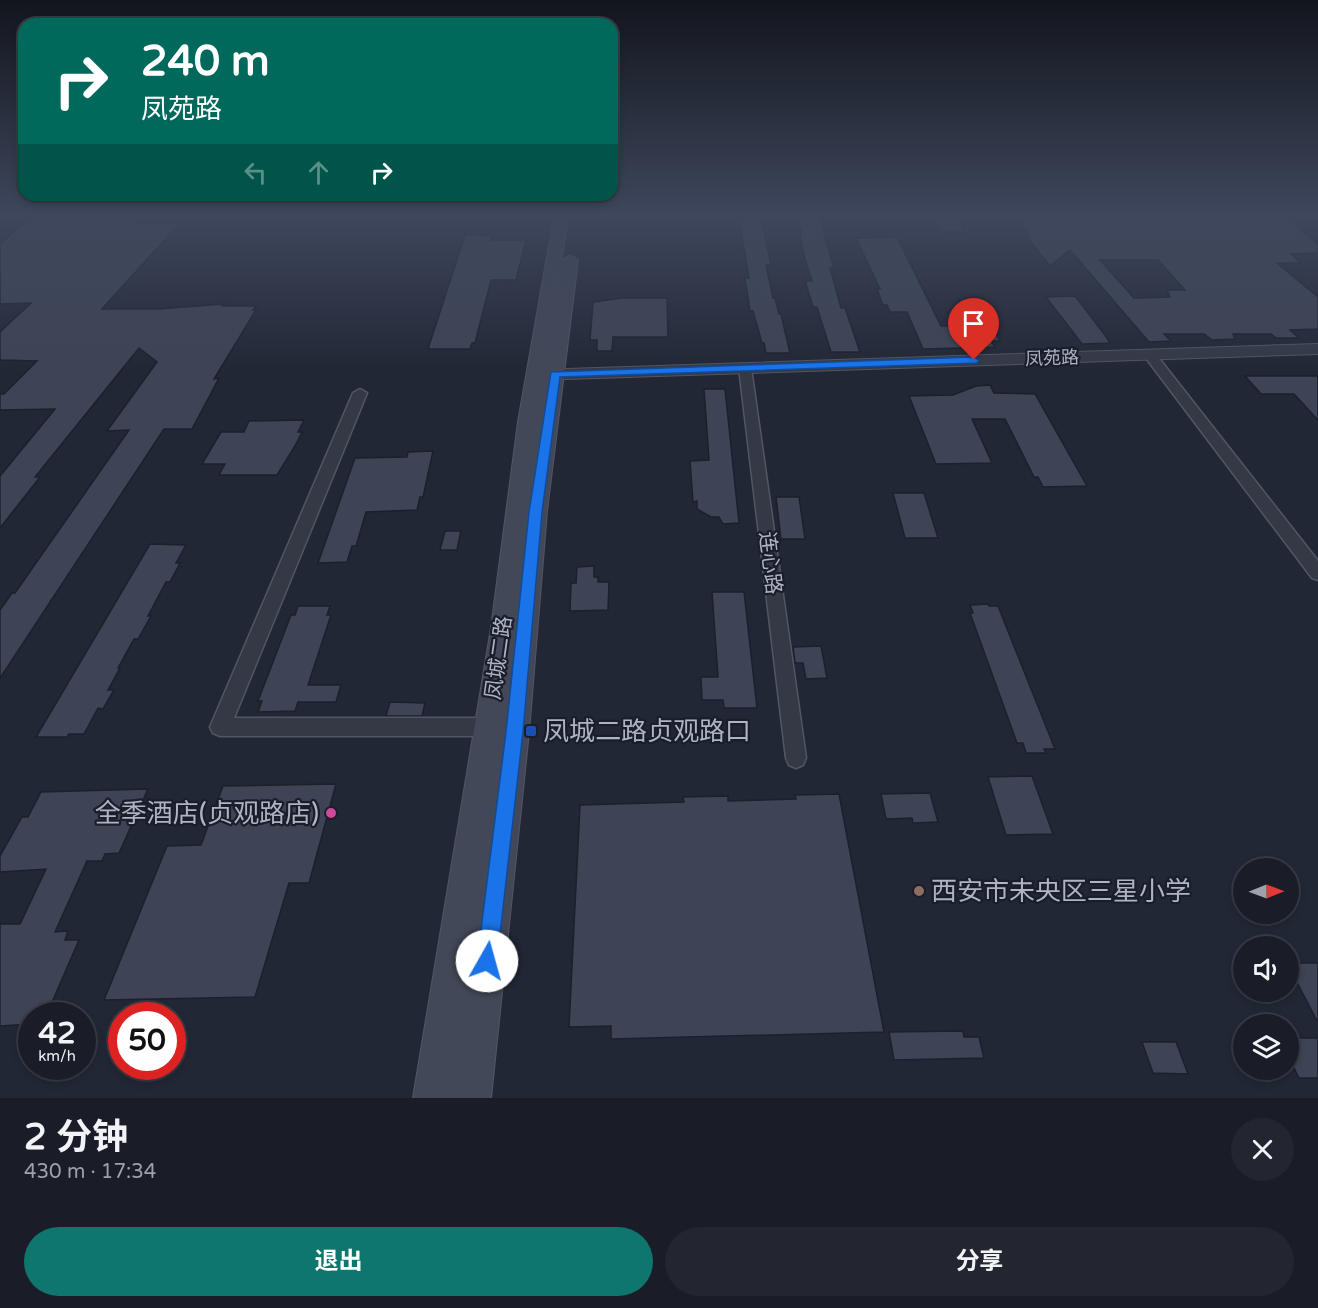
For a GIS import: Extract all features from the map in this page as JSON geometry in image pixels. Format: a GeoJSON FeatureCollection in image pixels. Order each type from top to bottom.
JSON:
{"type":"FeatureCollection","features":[{"type":"Feature","properties":{"kind":"main road","name":"凤城二路"},"geometry":{"type":"LineString","coordinates":[[471,1098],[514,732],[536,512],[545,375],[556,268]]}},
{"type":"Feature","properties":{"kind":"main road","name":"凤城二路"},"geometry":{"type":"LineString","coordinates":[[433,1098],[490,727],[504,628],[511,553],[566,268]]}},
{"type":"Feature","properties":{"kind":"street","name":"凤苑路"},"geometry":{"type":"LineString","coordinates":[[545,375],[1318,349]]}},
{"type":"Feature","properties":{"kind":"street"},"geometry":{"type":"LineString","coordinates":[[1150,355],[1318,573]]}},
{"type":"Feature","properties":{"kind":"street","name":"连心路"},"geometry":{"type":"LineString","coordinates":[[745,368],[796,758]]}},
{"type":"Feature","properties":{"kind":"street"},"geometry":{"type":"LineString","coordinates":[[360,393],[220,727],[490,727]]}},
{"type":"Feature","properties":{"kind":"building"},"geometry":{"type":"Polygon","coordinates":[[[0,268],[139,268],[102,309],[158,309],[224,304],[222,306],[256,306],[253,310],[256,310],[214,379],[219,378],[192,429],[164,429],[0,678],[0,610],[12,593],[15,593],[129,430],[107,431],[157,362],[139,348],[35,477],[40,477],[0,528],[0,476],[55,409],[0,410],[0,394],[4,394],[37,361],[0,360],[0,332],[31,303],[0,304],[0,268]]]}},
{"type":"Feature","properties":{"kind":"building"},"geometry":{"type":"Polygon","coordinates":[[[454,268],[519,268],[516,280],[491,280],[475,343],[472,343],[470,349],[428,349],[454,268]]]}},
{"type":"Feature","properties":{"kind":"building"},"geometry":{"type":"Polygon","coordinates":[[[747,268],[767,268],[773,298],[781,314],[790,353],[766,353],[753,311],[750,311],[745,278],[749,278],[747,268]]]}},
{"type":"Feature","properties":{"kind":"building"},"geometry":{"type":"Polygon","coordinates":[[[808,268],[830,268],[841,308],[845,308],[860,352],[831,352],[817,307],[813,307],[805,281],[812,281],[808,268]]]}},
{"type":"Feature","properties":{"kind":"building"},"geometry":{"type":"Polygon","coordinates":[[[870,268],[912,268],[941,326],[974,326],[965,309],[982,309],[1000,341],[991,341],[995,347],[923,349],[907,312],[890,312],[887,305],[883,305],[877,289],[880,289],[870,268]]]}},
{"type":"Feature","properties":{"kind":"building"},"geometry":{"type":"Polygon","coordinates":[[[1086,268],[1107,268],[1134,298],[1170,297],[1167,290],[1185,290],[1165,268],[1283,268],[1318,297],[1318,329],[1290,330],[1299,338],[1276,338],[1271,334],[1233,334],[1235,339],[1212,340],[1204,334],[1164,334],[1171,341],[1149,342],[1086,268]]]}},
{"type":"Feature","properties":{"kind":"building"},"geometry":{"type":"Polygon","coordinates":[[[1075,296],[1110,343],[1082,344],[1046,297],[1075,296]]]}},
{"type":"Feature","properties":{"kind":"building"},"geometry":{"type":"Polygon","coordinates":[[[622,298],[667,298],[668,337],[613,337],[612,351],[597,351],[597,340],[590,340],[593,302],[622,298]]]}},
{"type":"Feature","properties":{"kind":"building"},"geometry":{"type":"Polygon","coordinates":[[[1245,376],[1318,376],[1318,420],[1294,394],[1261,394],[1245,376]]]}},
{"type":"Feature","properties":{"kind":"building"},"geometry":{"type":"Polygon","coordinates":[[[990,385],[994,393],[1035,394],[1087,486],[1043,487],[1038,477],[1034,477],[1005,419],[972,419],[992,463],[936,464],[909,396],[953,395],[976,386],[990,385]]]}},
{"type":"Feature","properties":{"kind":"building"},"geometry":{"type":"Polygon","coordinates":[[[704,389],[725,389],[739,523],[723,524],[719,517],[711,517],[697,509],[697,501],[693,502],[690,461],[709,460],[704,389]]]}},
{"type":"Feature","properties":{"kind":"building"},"geometry":{"type":"Polygon","coordinates":[[[304,420],[298,432],[302,432],[277,475],[219,475],[225,464],[202,464],[221,432],[244,432],[249,421],[304,420]]]}},
{"type":"Feature","properties":{"kind":"building"},"geometry":{"type":"Polygon","coordinates":[[[433,451],[423,497],[420,497],[417,510],[366,512],[356,546],[352,546],[347,562],[318,563],[355,458],[407,457],[408,452],[433,451]]]}},
{"type":"Feature","properties":{"kind":"building"},"geometry":{"type":"Polygon","coordinates":[[[893,493],[924,493],[938,538],[905,538],[893,493]]]}},
{"type":"Feature","properties":{"kind":"building"},"geometry":{"type":"Polygon","coordinates":[[[776,497],[799,497],[805,539],[781,539],[776,497]]]}},
{"type":"Feature","properties":{"kind":"building"},"geometry":{"type":"Polygon","coordinates":[[[445,531],[461,531],[457,550],[440,550],[445,531]]]}},
{"type":"Feature","properties":{"kind":"building"},"geometry":{"type":"Polygon","coordinates":[[[150,544],[186,545],[176,563],[180,563],[170,582],[166,582],[148,616],[151,616],[138,639],[134,639],[118,668],[120,668],[108,690],[114,690],[103,709],[98,708],[84,734],[69,734],[67,737],[36,737],[150,544]]]}},
{"type":"Feature","properties":{"kind":"building"},"geometry":{"type":"Polygon","coordinates":[[[594,566],[594,577],[598,577],[598,582],[609,582],[608,610],[570,611],[571,583],[576,583],[577,567],[594,566]]]}},
{"type":"Feature","properties":{"kind":"building"},"geometry":{"type":"Polygon","coordinates":[[[712,592],[744,592],[757,708],[724,708],[723,700],[702,700],[701,677],[718,677],[712,592]]]}},
{"type":"Feature","properties":{"kind":"building"},"geometry":{"type":"Polygon","coordinates":[[[970,605],[998,606],[1055,749],[1044,749],[1046,753],[1026,753],[1023,743],[1017,743],[970,613],[973,613],[970,605]]]}},
{"type":"Feature","properties":{"kind":"building"},"geometry":{"type":"Polygon","coordinates":[[[298,606],[330,606],[327,615],[331,615],[308,685],[341,685],[336,702],[298,702],[295,711],[258,712],[262,701],[258,701],[291,615],[295,615],[298,606]]]}},
{"type":"Feature","properties":{"kind":"building"},"geometry":{"type":"Polygon","coordinates":[[[821,646],[827,678],[806,679],[803,663],[795,663],[793,647],[821,646]]]}},
{"type":"Feature","properties":{"kind":"building"},"geometry":{"type":"Polygon","coordinates":[[[390,702],[425,703],[422,716],[386,716],[390,702]]]}},
{"type":"Feature","properties":{"kind":"building"},"geometry":{"type":"Polygon","coordinates":[[[1032,776],[1053,834],[1006,835],[988,777],[1032,776]]]}},
{"type":"Feature","properties":{"kind":"building"},"geometry":{"type":"Polygon","coordinates":[[[336,784],[309,883],[289,883],[255,997],[104,1000],[167,846],[201,845],[223,786],[336,784]]]}},
{"type":"Feature","properties":{"kind":"building"},"geometry":{"type":"Polygon","coordinates":[[[148,789],[119,853],[105,854],[102,861],[87,861],[55,932],[68,931],[65,940],[79,940],[52,1002],[18,1002],[18,1025],[0,1026],[0,924],[20,924],[46,869],[0,872],[0,856],[22,817],[28,817],[41,792],[148,789]]]}},
{"type":"Feature","properties":{"kind":"building"},"geometry":{"type":"Polygon","coordinates":[[[930,793],[938,822],[913,823],[912,818],[886,819],[881,794],[930,793]]]}},
{"type":"Feature","properties":{"kind":"building"},"geometry":{"type":"Polygon","coordinates":[[[839,794],[884,1032],[611,1039],[611,1026],[569,1027],[580,805],[684,802],[683,797],[728,796],[728,801],[796,799],[795,795],[839,794]]]}},
{"type":"Feature","properties":{"kind":"building"},"geometry":{"type":"Polygon","coordinates":[[[1299,963],[1318,963],[1318,1023],[1299,986],[1299,963]]]}},
{"type":"Feature","properties":{"kind":"building"},"geometry":{"type":"Polygon","coordinates":[[[963,1031],[964,1037],[979,1037],[984,1058],[894,1060],[889,1032],[963,1031]]]}},
{"type":"Feature","properties":{"kind":"building"},"geometry":{"type":"Polygon","coordinates":[[[1299,1038],[1318,1038],[1318,1078],[1299,1078],[1299,1038]]]}},
{"type":"Feature","properties":{"kind":"building"},"geometry":{"type":"Polygon","coordinates":[[[1142,1042],[1176,1042],[1188,1074],[1153,1073],[1142,1042]]]}},
{"type":"Feature","properties":{"kind":"place","name":"凤城二路贞观路口"},"geometry":{"type":"Point","coordinates":[531,731]}},
{"type":"Feature","properties":{"kind":"place","name":"全季酒店(贞观路店)"},"geometry":{"type":"Point","coordinates":[331,813]}},
{"type":"Feature","properties":{"kind":"place","name":"西安市未央区三星小学"},"geometry":{"type":"Point","coordinates":[919,891]}},
{"type":"Feature","properties":{"kind":"route"},"geometry":{"type":"LineString","coordinates":[[487,961],[514,732],[536,512],[555,374],[974,360]]}}]}
